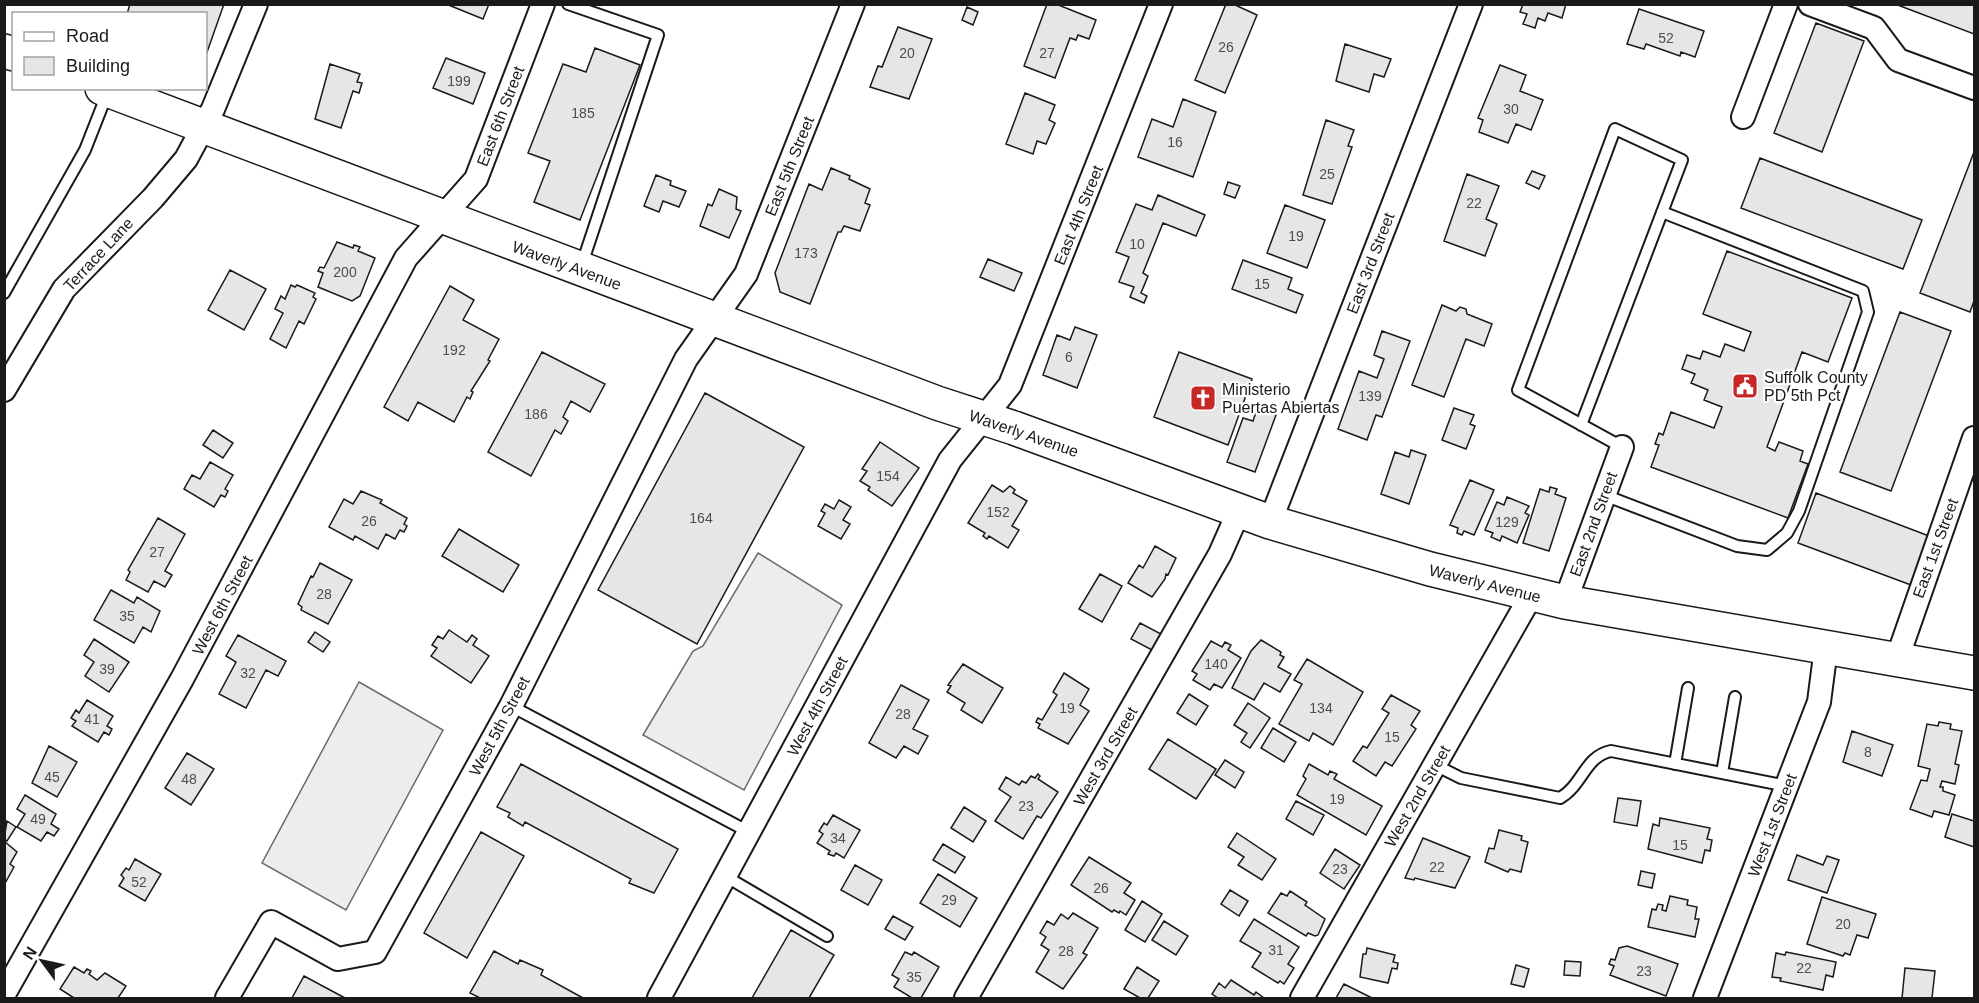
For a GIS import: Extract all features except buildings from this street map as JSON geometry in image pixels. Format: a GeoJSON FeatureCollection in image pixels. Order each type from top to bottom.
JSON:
{"type":"FeatureCollection","features":[{"type":"Feature","properties":{"kind":"main road","name":"Waverly Avenue"},"geometry":{"type":"LineString","coordinates":[[106,90],[714,320],[1239,511],[1348,547],[1564,602],[1974,673]]}},
{"type":"Feature","properties":{"kind":"street","name":"Terrace Lane"},"geometry":{"type":"LineString","coordinates":[[4,390],[64,289],[177,171],[204,128],[256,4]]}},
{"type":"Feature","properties":{"kind":"street","name":"East 6th Street"},"geometry":{"type":"LineString","coordinates":[[441,218],[476,179],[543,4]]}},
{"type":"Feature","properties":{"kind":"street","name":"East 5th Street"},"geometry":{"type":"LineString","coordinates":[[714,320],[746,274],[853,4]]}},
{"type":"Feature","properties":{"kind":"street","name":"East 4th Street"},"geometry":{"type":"LineString","coordinates":[[982,418],[1010,385],[1161,4]]}},
{"type":"Feature","properties":{"kind":"street","name":"East 3rd Street"},"geometry":{"type":"LineString","coordinates":[[1270,522],[1471,4]]}},
{"type":"Feature","properties":{"kind":"street"},"geometry":{"type":"LineString","coordinates":[[1743,117],[1786,4]]}},
{"type":"Feature","properties":{"kind":"street"},"geometry":{"type":"LineString","coordinates":[[1810,4],[1874,28],[1898,60],[1974,88]]}},
{"type":"Feature","properties":{"kind":"street","name":"West 6th Street"},"geometry":{"type":"LineString","coordinates":[[4,994],[182,679],[406,258],[441,218]]}},
{"type":"Feature","properties":{"kind":"street","name":"West 5th Street"},"geometry":{"type":"LineString","coordinates":[[227,999],[271,922],[338,959],[375,952],[511,706],[686,359],[714,320]]}},
{"type":"Feature","properties":{"kind":"street","name":"West 4th Street"},"geometry":{"type":"LineString","coordinates":[[659,999],[950,460],[982,418]]}},
{"type":"Feature","properties":{"kind":"street","name":"East 1st Street"},"geometry":{"type":"LineString","coordinates":[[1897,659],[1974,438]]}},
{"type":"Feature","properties":{"kind":"street","name":"East 2nd Street"},"geometry":{"type":"LineString","coordinates":[[1564,602],[1622,447]]}},
{"type":"Feature","properties":{"kind":"street","name":"West 3rd Street"},"geometry":{"type":"LineString","coordinates":[[966,999],[1220,554],[1239,511]]}},
{"type":"Feature","properties":{"kind":"street","name":"West 2nd Street"},"geometry":{"type":"LineString","coordinates":[[1302,999],[1532,594]]}},
{"type":"Feature","properties":{"kind":"street","name":"West 1st Street"},"geometry":{"type":"LineString","coordinates":[[1705,999],[1819,702],[1826,648]]}},
{"type":"Feature","properties":{"kind":"lane"},"geometry":{"type":"LineString","coordinates":[[568,4],[658,35],[580,270]]}},
{"type":"Feature","properties":{"kind":"lane"},"geometry":{"type":"LineString","coordinates":[[4,293],[85,150],[106,90]]}},
{"type":"Feature","properties":{"kind":"lane"},"geometry":{"type":"LineString","coordinates":[[1581,425],[1682,160],[1615,129],[1518,390],[1581,425],[1622,447]]}},
{"type":"Feature","properties":{"kind":"lane"},"geometry":{"type":"LineString","coordinates":[[1604,495],[1737,546],[1767,550],[1786,533],[1799,511],[1868,312],[1863,291],[1662,212]]}},
{"type":"Feature","properties":{"kind":"lane"},"geometry":{"type":"LineString","coordinates":[[1675,764],[1688,688]]}},
{"type":"Feature","properties":{"kind":"lane"},"geometry":{"type":"LineString","coordinates":[[1722,773],[1735,697]]}},
{"type":"Feature","properties":{"kind":"lane"},"geometry":{"type":"LineString","coordinates":[[511,706],[749,832]]}},
{"type":"Feature","properties":{"kind":"lane"},"geometry":{"type":"LineString","coordinates":[[1435,765],[1461,778],[1560,798],[1570,792],[1593,759],[1600,753],[1611,751],[1787,786]]}},
{"type":"Feature","properties":{"kind":"lane"},"geometry":{"type":"LineString","coordinates":[[725,876],[827,936]]}},
{"type":"Feature","properties":{"kind":"shaded area"},"geometry":{"type":"Polygon","coordinates":[[[758,553],[842,605],[744,790],[643,735],[693,651],[703,646],[758,553]]]}},
{"type":"Feature","properties":{"kind":"shaded area"},"geometry":{"type":"Polygon","coordinates":[[[359,682],[443,730],[346,910],[262,863],[359,682]]]}},
{"type":"Feature","properties":{"kind":"place","name":"Suffolk County PD 5th Pct"},"geometry":{"type":"Point","coordinates":[1745,386]}},
{"type":"Feature","properties":{"kind":"place","name":"Ministerio Puertas Abiertas"},"geometry":{"type":"Point","coordinates":[1203,398]}}]}
